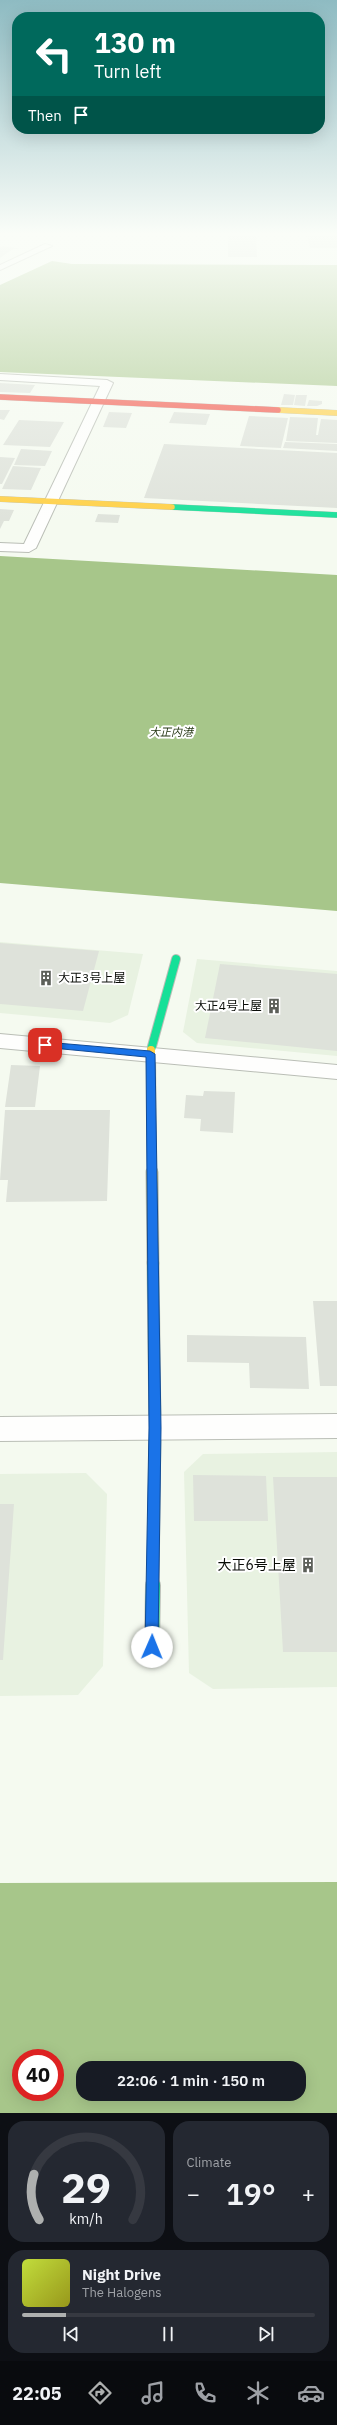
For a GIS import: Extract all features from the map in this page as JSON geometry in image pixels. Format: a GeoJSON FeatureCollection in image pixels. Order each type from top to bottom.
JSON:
{"type":"FeatureCollection","features":[{"type":"Feature","properties":{"kind":"street"},"geometry":{"type":"LineString","coordinates":[[0,377],[107,382],[29,548],[0,546]]}},
{"type":"Feature","properties":{"kind":"street"},"geometry":{"type":"LineString","coordinates":[[0,397],[337,413]]}},
{"type":"Feature","properties":{"kind":"street"},"geometry":{"type":"LineString","coordinates":[[0,499],[337,515]]}},
{"type":"Feature","properties":{"kind":"street"},"geometry":{"type":"LineString","coordinates":[[152,1647],[155,1428],[150,1054],[176,959]]}},
{"type":"Feature","properties":{"kind":"street"},"geometry":{"type":"LineString","coordinates":[[0,1041],[337,1072]]}},
{"type":"Feature","properties":{"kind":"street"},"geometry":{"type":"LineString","coordinates":[[0,1429],[337,1426]]}},
{"type":"Feature","properties":{"kind":"shaded area"},"geometry":{"type":"Polygon","coordinates":[[[0,942],[143,954],[128,1015],[110,1023],[0,1013],[0,942]]]}},
{"type":"Feature","properties":{"kind":"shaded area","name":"大正4号上屋"},"geometry":{"type":"Polygon","coordinates":[[[197,959],[337,971],[337,1056],[197,1043],[183,1032],[197,959]]]}},
{"type":"Feature","properties":{"kind":"shaded area"},"geometry":{"type":"Polygon","coordinates":[[[337,1452],[337,1687],[213,1689],[189,1673],[184,1472],[203,1454],[337,1452]]]}},
{"type":"Feature","properties":{"kind":"shaded area"},"geometry":{"type":"Polygon","coordinates":[[[86,1473],[107,1494],[103,1666],[78,1695],[0,1696],[0,1474],[86,1473]]]}},
{"type":"Feature","properties":{"kind":"water"},"geometry":{"type":"Polygon","coordinates":[[[0,334],[337,334],[337,386],[0,372],[0,334]]]}},
{"type":"Feature","properties":{"kind":"water","name":"大正内港"},"geometry":{"type":"Polygon","coordinates":[[[0,556],[337,575],[337,911],[0,883],[0,556]]]}},
{"type":"Feature","properties":{"kind":"water"},"geometry":{"type":"Polygon","coordinates":[[[337,1882],[337,2113],[0,2113],[0,1883],[337,1882]]]}},
{"type":"Feature","properties":{"kind":"building"},"geometry":{"type":"Polygon","coordinates":[[[0,383],[35,385],[30,393],[0,392],[0,383]]]}},
{"type":"Feature","properties":{"kind":"building"},"geometry":{"type":"Polygon","coordinates":[[[284,394],[295,395],[293,405],[281,405],[284,394]]]}},
{"type":"Feature","properties":{"kind":"building"},"geometry":{"type":"Polygon","coordinates":[[[296,395],[307,395],[305,406],[294,405],[296,395]]]}},
{"type":"Feature","properties":{"kind":"building"},"geometry":{"type":"Polygon","coordinates":[[[309,400],[322,401],[322,404],[317,406],[307,406],[309,400]]]}},
{"type":"Feature","properties":{"kind":"building"},"geometry":{"type":"Polygon","coordinates":[[[0,410],[10,410],[4,420],[0,419],[0,410]]]}},
{"type":"Feature","properties":{"kind":"building"},"geometry":{"type":"Polygon","coordinates":[[[109,412],[132,413],[126,428],[103,427],[109,412]]]}},
{"type":"Feature","properties":{"kind":"building"},"geometry":{"type":"Polygon","coordinates":[[[174,412],[210,414],[206,425],[169,423],[174,412]]]}},
{"type":"Feature","properties":{"kind":"building"},"geometry":{"type":"Polygon","coordinates":[[[249,416],[288,418],[281,448],[240,446],[249,416]]]}},
{"type":"Feature","properties":{"kind":"building"},"geometry":{"type":"Polygon","coordinates":[[[290,417],[318,418],[316,435],[318,435],[321,419],[337,420],[337,443],[286,441],[290,417]]]}},
{"type":"Feature","properties":{"kind":"building"},"geometry":{"type":"Polygon","coordinates":[[[19,420],[64,422],[50,447],[3,445],[19,420]]]}},
{"type":"Feature","properties":{"kind":"building"},"geometry":{"type":"Polygon","coordinates":[[[285,442],[337,444],[337,451],[283,448],[285,442]]]}},
{"type":"Feature","properties":{"kind":"building"},"geometry":{"type":"Polygon","coordinates":[[[164,444],[337,453],[337,508],[144,498],[164,444]]]}},
{"type":"Feature","properties":{"kind":"building"},"geometry":{"type":"Polygon","coordinates":[[[21,449],[52,451],[45,466],[14,465],[21,449]]]}},
{"type":"Feature","properties":{"kind":"building"},"geometry":{"type":"Polygon","coordinates":[[[0,457],[15,458],[2,484],[0,484],[0,457]]]}},
{"type":"Feature","properties":{"kind":"building"},"geometry":{"type":"Polygon","coordinates":[[[13,466],[41,468],[31,490],[2,489],[13,466]]]}},
{"type":"Feature","properties":{"kind":"building"},"geometry":{"type":"Polygon","coordinates":[[[0,509],[14,510],[9,521],[4,521],[0,529],[0,509]]]}},
{"type":"Feature","properties":{"kind":"building"},"geometry":{"type":"Polygon","coordinates":[[[98,514],[120,515],[118,523],[95,522],[98,514]]]}},
{"type":"Feature","properties":{"kind":"building","name":"大正3号上屋"},"geometry":{"type":"Polygon","coordinates":[[[0,943],[99,951],[83,1011],[0,1004],[0,943]]]}},
{"type":"Feature","properties":{"kind":"building","name":"大正4号上屋"},"geometry":{"type":"Polygon","coordinates":[[[220,964],[337,974],[337,1051],[205,1038],[220,964]]]}},
{"type":"Feature","properties":{"kind":"building"},"geometry":{"type":"Polygon","coordinates":[[[11,1065],[40,1066],[35,1107],[5,1107],[11,1065]]]}},
{"type":"Feature","properties":{"kind":"building"},"geometry":{"type":"Polygon","coordinates":[[[204,1091],[235,1092],[233,1133],[200,1131],[201,1119],[184,1118],[186,1095],[203,1096],[204,1091]]]}},
{"type":"Feature","properties":{"kind":"building"},"geometry":{"type":"Polygon","coordinates":[[[5,1110],[110,1110],[107,1201],[6,1202],[8,1180],[0,1180],[5,1110]]]}},
{"type":"Feature","properties":{"kind":"building"},"geometry":{"type":"Polygon","coordinates":[[[313,1301],[337,1301],[337,1386],[320,1386],[313,1301]]]}},
{"type":"Feature","properties":{"kind":"building"},"geometry":{"type":"Polygon","coordinates":[[[187,1335],[306,1337],[309,1389],[250,1388],[249,1363],[187,1362],[187,1335]]]}},
{"type":"Feature","properties":{"kind":"building"},"geometry":{"type":"Polygon","coordinates":[[[193,1475],[266,1476],[268,1521],[194,1521],[193,1475]]]}},
{"type":"Feature","properties":{"kind":"building","name":"大正6号上屋"},"geometry":{"type":"Polygon","coordinates":[[[273,1477],[337,1477],[337,1652],[283,1652],[273,1477]]]}},
{"type":"Feature","properties":{"kind":"building"},"geometry":{"type":"Polygon","coordinates":[[[0,1504],[14,1504],[3,1660],[0,1660],[0,1504]]]}},
{"type":"Feature","properties":{"kind":"traffic: fast"},"geometry":{"type":"LineString","coordinates":[[172,507],[337,515]]}},
{"type":"Feature","properties":{"kind":"traffic: fast"},"geometry":{"type":"LineString","coordinates":[[151,1050],[176,959]]}},
{"type":"Feature","properties":{"kind":"traffic: fast"},"geometry":{"type":"LineString","coordinates":[[152,1647],[155,1428],[153,1263]]}},
{"type":"Feature","properties":{"kind":"traffic: slow"},"geometry":{"type":"LineString","coordinates":[[278,410],[337,413]]}},
{"type":"Feature","properties":{"kind":"traffic: slow"},"geometry":{"type":"LineString","coordinates":[[0,499],[172,507]]}},
{"type":"Feature","properties":{"kind":"traffic: slow"},"geometry":{"type":"LineString","coordinates":[[151,1050],[153,1263]]}},
{"type":"Feature","properties":{"kind":"traffic: jam"},"geometry":{"type":"LineString","coordinates":[[0,397],[278,410]]}},
{"type":"Feature","properties":{"kind":"place","name":"大正3号上屋"},"geometry":{"type":"Point","coordinates":[46,978]}},
{"type":"Feature","properties":{"kind":"place","name":"大正4号上屋"},"geometry":{"type":"Point","coordinates":[274,1006]}},
{"type":"Feature","properties":{"kind":"place","name":"大正6号上屋"},"geometry":{"type":"Point","coordinates":[308,1565]}},
{"type":"Feature","properties":{"kind":"route"},"geometry":{"type":"LineString","coordinates":[[45,1045],[150,1054],[155,1428],[152,1647]]}}]}
